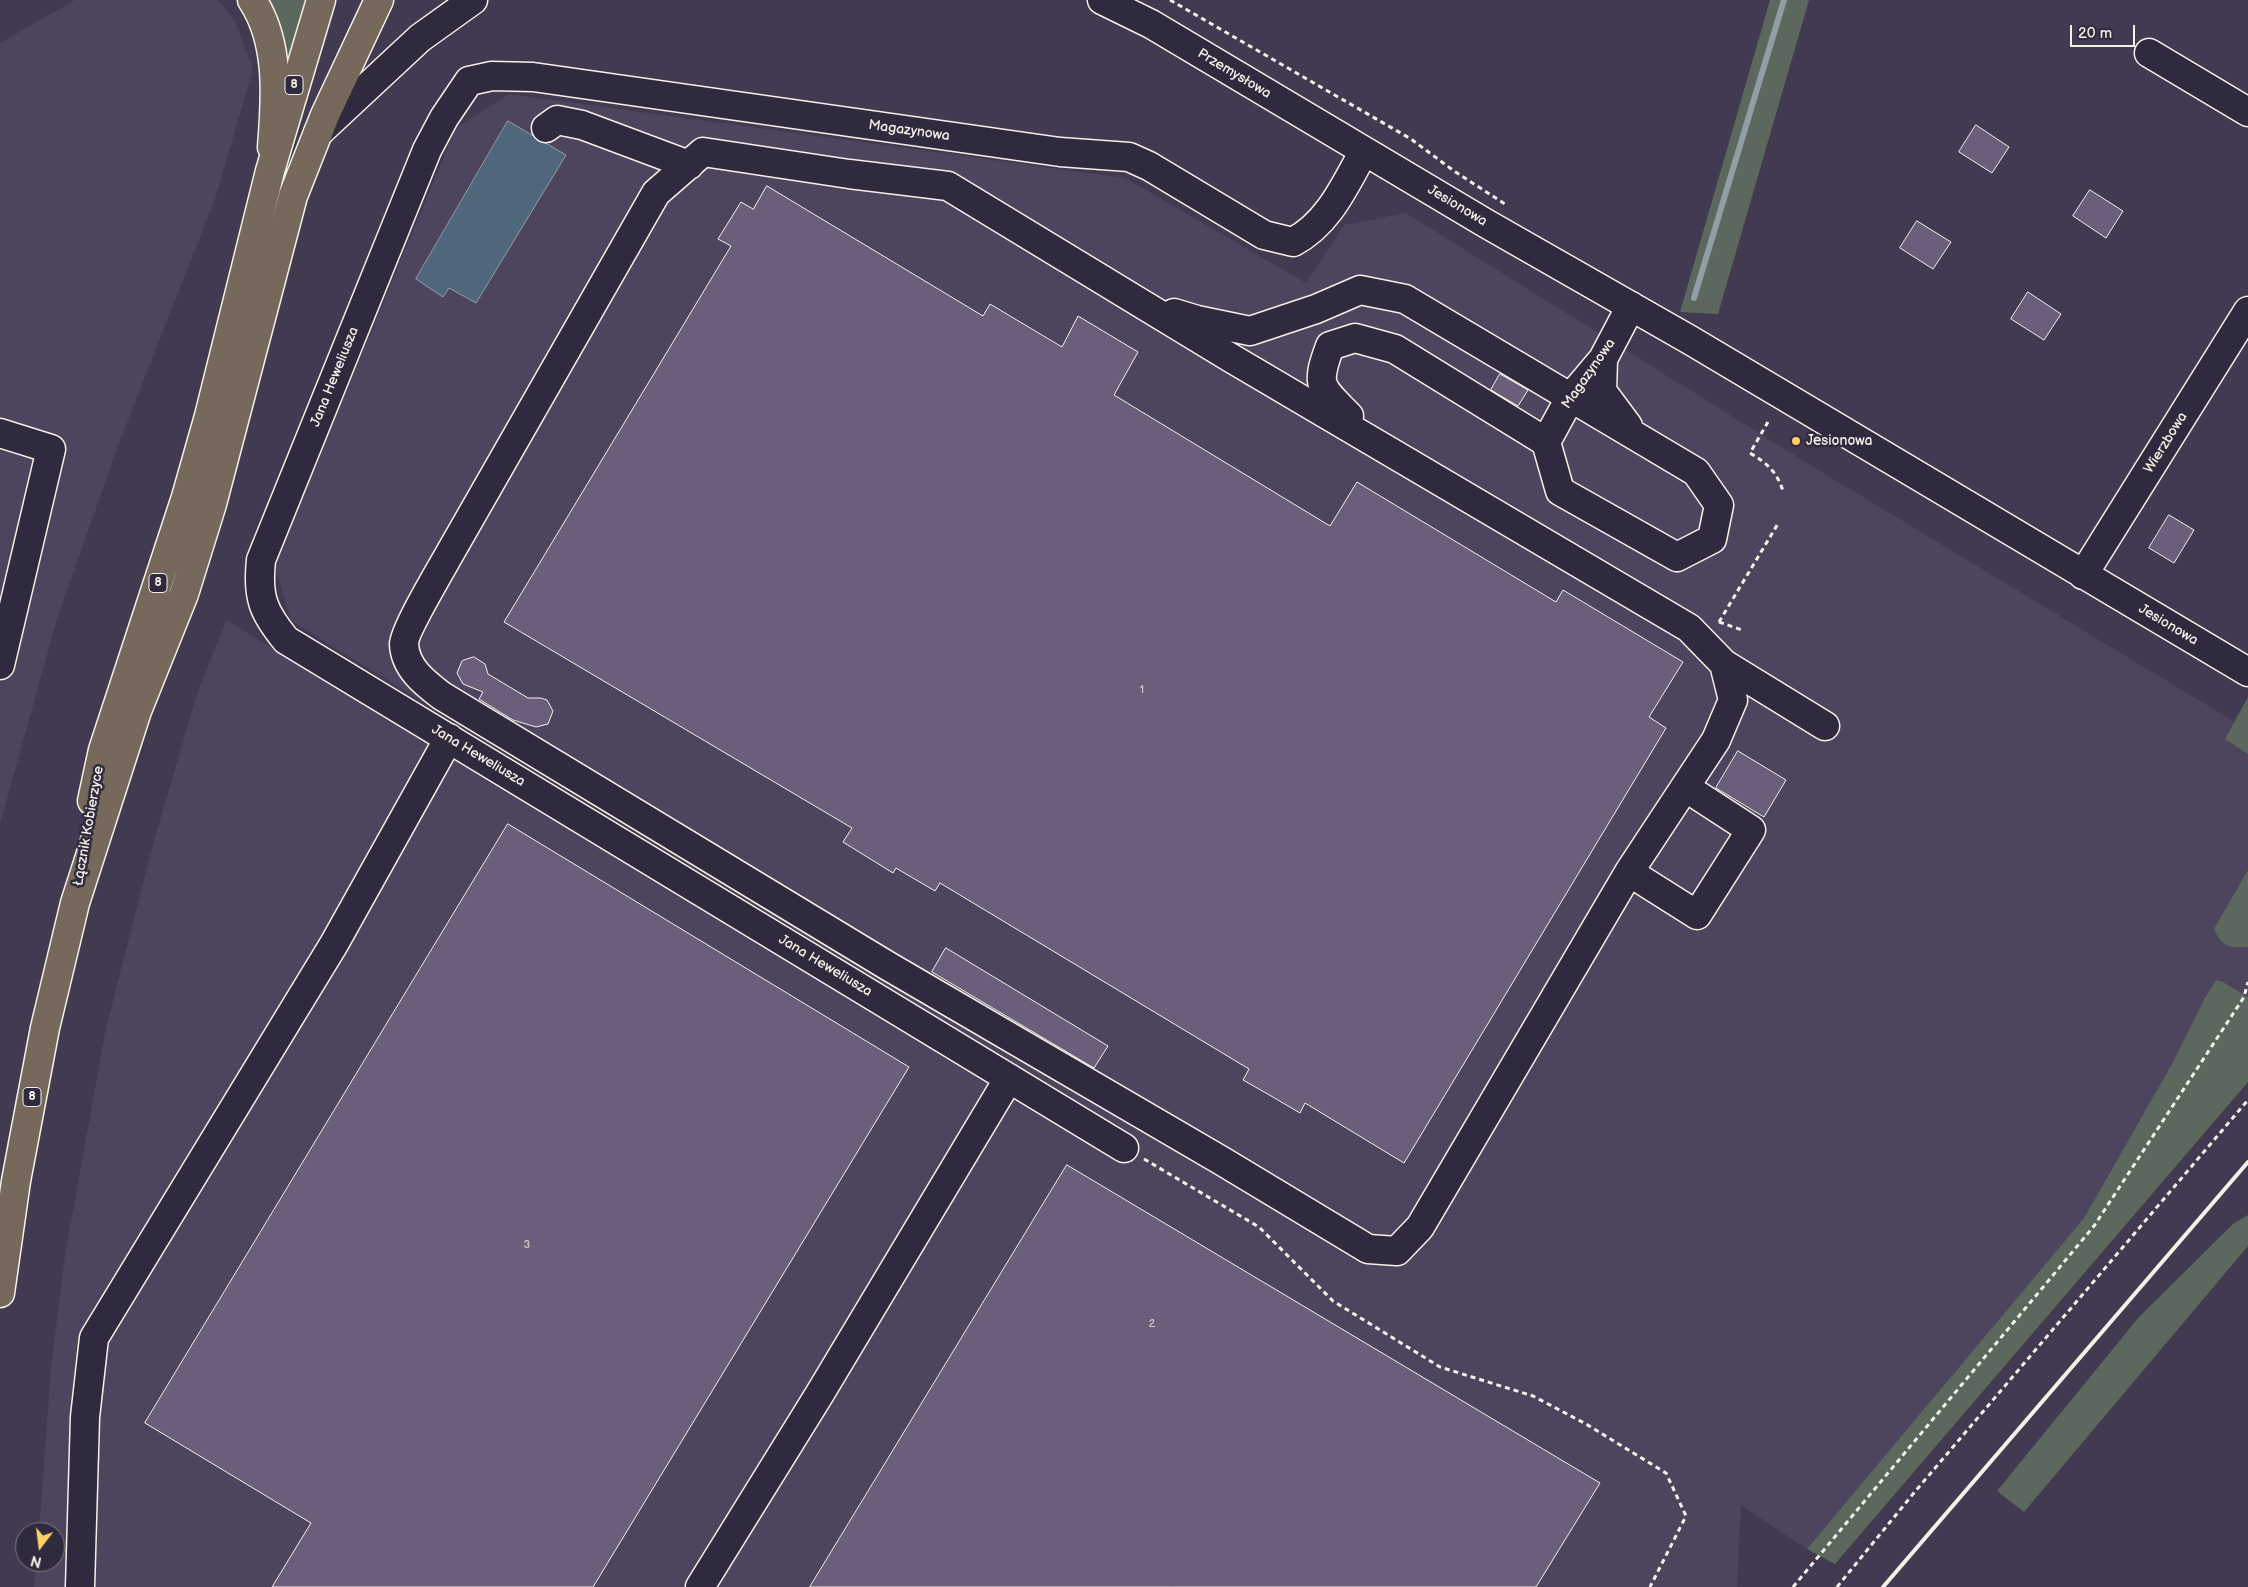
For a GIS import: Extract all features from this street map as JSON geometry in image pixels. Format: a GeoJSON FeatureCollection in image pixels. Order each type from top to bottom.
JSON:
{"type":"FeatureCollection","features":[{"type":"Feature","properties":{"kind":"main road"},"geometry":{"type":"LineString","coordinates":[[252,0],[262,17],[271,46],[275,90],[270,171]]}},
{"type":"Feature","properties":{"kind":"main road","name":"8"},"geometry":{"type":"LineString","coordinates":[[270,171],[321,0]]}},
{"type":"Feature","properties":{"kind":"main road","name":"8"},"geometry":{"type":"LineString","coordinates":[[0,1293],[16,1181],[45,1028],[75,903],[137,711],[184,594],[212,504],[294,196],[318,133],[379,0]]}},
{"type":"Feature","properties":{"kind":"main road","name":"Łącznik Kobierzyce"},"geometry":{"type":"LineString","coordinates":[[75,903],[81,855],[103,750],[186,497],[209,416],[270,171]]}},
{"type":"Feature","properties":{"kind":"street"},"geometry":{"type":"LineString","coordinates":[[318,133],[420,38],[473,0]]}},
{"type":"Feature","properties":{"kind":"street","name":"Przemysłowa"},"geometry":{"type":"LineString","coordinates":[[1102,0],[1135,7],[1364,151]]}},
{"type":"Feature","properties":{"kind":"street"},"geometry":{"type":"LineString","coordinates":[[2149,53],[2248,112]]}},
{"type":"Feature","properties":{"kind":"street","name":"Magazynowa"},"geometry":{"type":"LineString","coordinates":[[427,150],[444,118],[469,81],[492,76],[532,77],[1060,152],[1129,157],[1149,166],[1264,235],[1293,242],[1304,236],[1327,216],[1364,151]]}},
{"type":"Feature","properties":{"kind":"street"},"geometry":{"type":"LineString","coordinates":[[546,128],[557,120],[582,125],[689,165]]}},
{"type":"Feature","properties":{"kind":"street","name":"Jana Heweliusza"},"geometry":{"type":"LineString","coordinates":[[427,150],[261,560],[259,584],[264,608],[273,625],[286,640],[1124,1148]]}},
{"type":"Feature","properties":{"kind":"street","name":"Jesionowa"},"geometry":{"type":"LineString","coordinates":[[1364,151],[1631,306],[2248,672]]}},
{"type":"Feature","properties":{"kind":"street"},"geometry":{"type":"LineString","coordinates":[[1724,664],[1733,700],[1716,740],[1629,872],[1420,1226],[1397,1251],[1368,1249],[1222,1161],[888,966],[450,701],[420,680],[409,660],[404,643],[420,608],[656,193],[703,152],[848,174],[948,186],[1135,300],[1689,628],[1724,664],[1825,726]]}},
{"type":"Feature","properties":{"kind":"street"},"geometry":{"type":"LineString","coordinates":[[1135,300],[1197,320],[1250,331],[1316,309],[1360,290],[1405,299],[1696,472],[1719,505],[1712,539],[1677,557],[1560,491],[1546,442],[1395,349],[1355,338],[1330,346],[1321,371],[1323,390],[1377,443]]}},
{"type":"Feature","properties":{"kind":"street","name":"Magazynowa"},"geometry":{"type":"LineString","coordinates":[[1546,442],[1570,398],[1603,359],[1631,306]]}},
{"type":"Feature","properties":{"kind":"street","name":"Wierzbowa"},"geometry":{"type":"LineString","coordinates":[[2083,575],[2248,311]]}},
{"type":"Feature","properties":{"kind":"street"},"geometry":{"type":"LineString","coordinates":[[1603,359],[1602,391],[1636,437]]}},
{"type":"Feature","properties":{"kind":"street"},"geometry":{"type":"LineString","coordinates":[[0,433],[51,449],[0,665]]}},
{"type":"Feature","properties":{"kind":"street"},"geometry":{"type":"LineString","coordinates":[[80,1587],[85,1417],[94,1338],[334,944],[449,738]]}},
{"type":"Feature","properties":{"kind":"street"},"geometry":{"type":"LineString","coordinates":[[1629,872],[1697,915],[1751,830],[1685,788]]}},
{"type":"Feature","properties":{"kind":"street"},"geometry":{"type":"LineString","coordinates":[[700,1587],[818,1395],[1008,1078]]}},
{"type":"Feature","properties":{"kind":"path"},"geometry":{"type":"LineString","coordinates":[[1170,0],[1411,139],[1454,172],[1511,208]]}},
{"type":"Feature","properties":{"kind":"path"},"geometry":{"type":"LineString","coordinates":[[1768,422],[1750,453],[1770,466],[1780,481],[1783,491]]}},
{"type":"Feature","properties":{"kind":"path"},"geometry":{"type":"LineString","coordinates":[[1719,622],[1779,522]]}},
{"type":"Feature","properties":{"kind":"path"},"geometry":{"type":"LineString","coordinates":[[1794,1587],[2094,1226],[2244,996],[2248,982]]}},
{"type":"Feature","properties":{"kind":"path"},"geometry":{"type":"LineString","coordinates":[[1837,1587],[1912,1494],[2248,1100]]}},
{"type":"Feature","properties":{"kind":"path"},"geometry":{"type":"LineString","coordinates":[[1124,1148],[1259,1227],[1333,1301],[1440,1367],[1533,1396],[1586,1424],[1666,1473],[1686,1516],[1650,1587]]}},
{"type":"Feature","properties":{"kind":"shaded area"},"geometry":{"type":"Polygon","coordinates":[[[75,0],[218,0],[234,19],[253,69],[215,199],[119,443],[57,619],[0,824],[0,43],[75,0]]]}},
{"type":"Feature","properties":{"kind":"shaded area"},"geometry":{"type":"Polygon","coordinates":[[[509,94],[1125,178],[1306,283],[1344,225],[1406,213],[1810,465],[2248,730],[2248,997],[2223,982],[2216,980],[2173,1062],[2084,1218],[1807,1549],[1741,1505],[1737,1587],[34,1587],[35,1572],[65,1572],[65,1522],[40,1522],[51,1367],[65,1255],[106,1028],[154,841],[197,694],[226,620],[1117,1157],[1130,1135],[291,621],[274,564],[456,128],[509,94]]]}},
{"type":"Feature","properties":{"kind":"green space"},"geometry":{"type":"Polygon","coordinates":[[[267,0],[309,0],[287,61],[267,0]]]}},
{"type":"Feature","properties":{"kind":"green space"},"geometry":{"type":"Polygon","coordinates":[[[1770,0],[1809,0],[1718,314],[1680,312],[1770,0]]]}},
{"type":"Feature","properties":{"kind":"green space"},"geometry":{"type":"Polygon","coordinates":[[[2248,697],[2248,754],[2225,739],[2248,697]]]}},
{"type":"Feature","properties":{"kind":"green space"},"geometry":{"type":"Polygon","coordinates":[[[2248,870],[2248,947],[2231,947],[2223,943],[2214,929],[2248,870]]]}},
{"type":"Feature","properties":{"kind":"green space"},"geometry":{"type":"Polygon","coordinates":[[[2216,980],[2223,982],[2248,997],[2248,1082],[1835,1564],[1807,1549],[2084,1218],[2173,1062],[2216,980]]]}},
{"type":"Feature","properties":{"kind":"green space"},"geometry":{"type":"Polygon","coordinates":[[[2248,1215],[2248,1246],[2024,1512],[1997,1491],[2139,1317],[2233,1224],[2248,1215]]]}},
{"type":"Feature","properties":{"kind":"water"},"geometry":{"type":"Polygon","coordinates":[[[508,121],[566,155],[476,303],[449,288],[443,297],[416,279],[508,121]]]}},
{"type":"Feature","properties":{"kind":"building"},"geometry":{"type":"Polygon","coordinates":[[[1976,125],[2009,147],[1992,173],[1959,152],[1976,125]]]}},
{"type":"Feature","properties":{"kind":"building"},"geometry":{"type":"Polygon","coordinates":[[[767,186],[983,316],[990,304],[1062,347],[1078,316],[1138,352],[1114,395],[1330,526],[1357,482],[1556,602],[1563,590],[1683,662],[1649,717],[1666,728],[1404,1163],[1305,1103],[1300,1113],[1243,1080],[1249,1069],[940,883],[935,891],[896,868],[893,873],[843,842],[852,828],[504,622],[731,246],[718,239],[741,202],[753,209],[767,186]]]}},
{"type":"Feature","properties":{"kind":"building"},"geometry":{"type":"Polygon","coordinates":[[[2090,190],[2123,211],[2106,238],[2073,216],[2090,190]]]}},
{"type":"Feature","properties":{"kind":"building"},"geometry":{"type":"Polygon","coordinates":[[[1917,221],[1951,242],[1933,269],[1900,248],[1917,221]]]}},
{"type":"Feature","properties":{"kind":"building"},"geometry":{"type":"Polygon","coordinates":[[[2028,292],[2061,314],[2044,340],[2011,319],[2028,292]]]}},
{"type":"Feature","properties":{"kind":"building"},"geometry":{"type":"Polygon","coordinates":[[[1500,374],[1528,390],[1518,406],[1491,390],[1500,374]]]}},
{"type":"Feature","properties":{"kind":"building"},"geometry":{"type":"Polygon","coordinates":[[[2169,515],[2194,530],[2174,563],[2149,548],[2169,515]]]}},
{"type":"Feature","properties":{"kind":"building"},"geometry":{"type":"Polygon","coordinates":[[[474,657],[485,664],[488,674],[528,698],[547,700],[553,711],[548,724],[536,727],[513,720],[479,699],[483,692],[463,684],[457,673],[462,661],[474,657]]]}},
{"type":"Feature","properties":{"kind":"building"},"geometry":{"type":"Polygon","coordinates":[[[1738,751],[1786,780],[1764,817],[1716,788],[1738,751]]]}},
{"type":"Feature","properties":{"kind":"building"},"geometry":{"type":"Polygon","coordinates":[[[508,824],[909,1067],[593,1587],[272,1587],[311,1523],[145,1423],[508,824]]]}},
{"type":"Feature","properties":{"kind":"building"},"geometry":{"type":"Polygon","coordinates":[[[946,948],[1108,1046],[1094,1068],[932,972],[946,948]]]}},
{"type":"Feature","properties":{"kind":"building"},"geometry":{"type":"Polygon","coordinates":[[[1067,1165],[1600,1483],[1536,1587],[810,1587],[1067,1165]]]}},
{"type":"Feature","properties":{"kind":"waterway"},"geometry":{"type":"LineString","coordinates":[[1694,298],[1784,0]]}},
{"type":"Feature","properties":{"kind":"railway"},"geometry":{"type":"LineString","coordinates":[[1883,1587],[2248,1162]]}},
{"type":"Feature","properties":{"kind":"place","name":"Jesionowa"},"geometry":{"type":"Point","coordinates":[1796,441]}}]}
